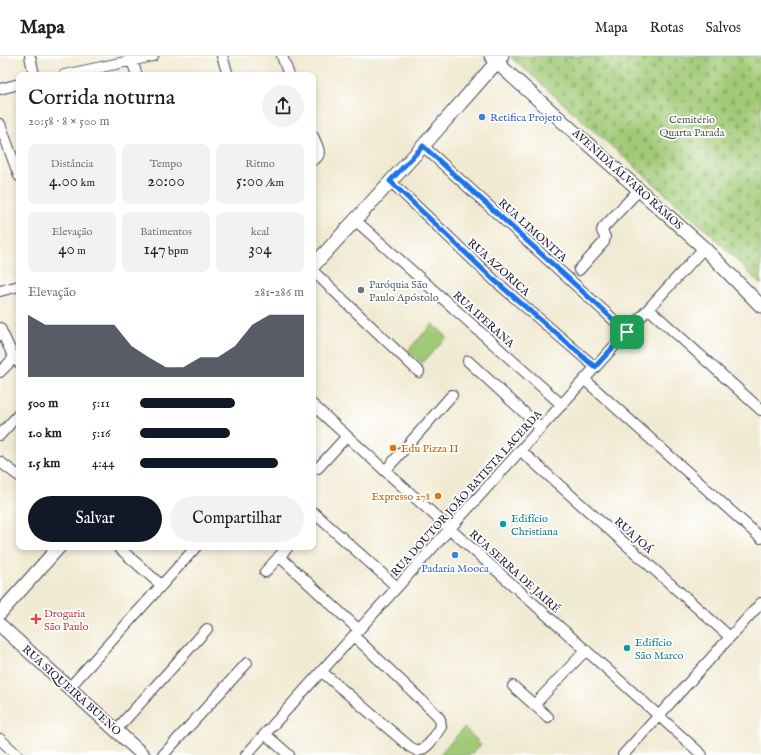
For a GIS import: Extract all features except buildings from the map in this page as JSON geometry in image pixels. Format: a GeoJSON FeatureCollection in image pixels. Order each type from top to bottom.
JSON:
{"type":"FeatureCollection","features":[{"type":"Feature","properties":{"kind":"main road"},"geometry":{"type":"LineString","coordinates":[[316,263],[423,146],[497,58]]}},
{"type":"Feature","properties":{"kind":"main road","name":"AVENIDA ÁLVARO RAMOS"},"geometry":{"type":"LineString","coordinates":[[497,58],[639,190],[704,248],[761,306]]}},
{"type":"Feature","properties":{"kind":"main road"},"geometry":{"type":"LineString","coordinates":[[0,613],[56,550]]}},
{"type":"Feature","properties":{"kind":"main road","name":"RUA SIQUEIRA BUENO"},"geometry":{"type":"LineString","coordinates":[[0,625],[143,755]]}},
{"type":"Feature","properties":{"kind":"street"},"geometry":{"type":"LineString","coordinates":[[30,56],[33,72]]}},
{"type":"Feature","properties":{"kind":"street"},"geometry":{"type":"LineString","coordinates":[[76,72],[131,58],[153,56]]}},
{"type":"Feature","properties":{"kind":"street"},"geometry":{"type":"LineString","coordinates":[[222,56],[227,72]]}},
{"type":"Feature","properties":{"kind":"street"},"geometry":{"type":"LineString","coordinates":[[282,56],[288,72]]}},
{"type":"Feature","properties":{"kind":"street"},"geometry":{"type":"LineString","coordinates":[[131,58],[137,72]]}},
{"type":"Feature","properties":{"kind":"street"},"geometry":{"type":"LineString","coordinates":[[0,88],[16,85]]}},
{"type":"Feature","properties":{"kind":"street"},"geometry":{"type":"LineString","coordinates":[[0,124],[16,168]]}},
{"type":"Feature","properties":{"kind":"street"},"geometry":{"type":"LineString","coordinates":[[316,144],[319,152],[319,155],[316,158]]}},
{"type":"Feature","properties":{"kind":"street","name":"RUA LIMONITA"},"geometry":{"type":"LineString","coordinates":[[423,146],[627,332]]}},
{"type":"Feature","properties":{"kind":"street","name":"RUA AZORICA"},"geometry":{"type":"LineString","coordinates":[[390,181],[493,279],[595,367]]}},
{"type":"Feature","properties":{"kind":"street"},"geometry":{"type":"LineString","coordinates":[[579,270],[604,242],[605,237],[602,231],[603,228],[639,190]]}},
{"type":"Feature","properties":{"kind":"street","name":"RUA IPERANA"},"geometry":{"type":"LineString","coordinates":[[355,220],[562,405]]}},
{"type":"Feature","properties":{"kind":"street","name":"RUA DOUTOR JOÃO BATISTA LACERDA"},"geometry":{"type":"LineString","coordinates":[[246,755],[704,248]]}},
{"type":"Feature","properties":{"kind":"street"},"geometry":{"type":"LineString","coordinates":[[316,274],[419,372]]}},
{"type":"Feature","properties":{"kind":"street"},"geometry":{"type":"LineString","coordinates":[[0,291],[16,287]]}},
{"type":"Feature","properties":{"kind":"street"},"geometry":{"type":"LineString","coordinates":[[649,309],[761,410]]}},
{"type":"Feature","properties":{"kind":"street"},"geometry":{"type":"LineString","coordinates":[[0,328],[16,360],[0,372]]}},
{"type":"Feature","properties":{"kind":"street"},"geometry":{"type":"LineString","coordinates":[[468,361],[541,428]]}},
{"type":"Feature","properties":{"kind":"street"},"geometry":{"type":"LineString","coordinates":[[584,380],[761,538]]}},
{"type":"Feature","properties":{"kind":"street"},"geometry":{"type":"LineString","coordinates":[[384,471],[452,395]]}},
{"type":"Feature","properties":{"kind":"street","name":"RUA SERRA DE JAIRÉ"},"geometry":{"type":"LineString","coordinates":[[316,408],[384,471],[702,755]]}},
{"type":"Feature","properties":{"kind":"street"},"geometry":{"type":"LineString","coordinates":[[0,435],[16,417]]}},
{"type":"Feature","properties":{"kind":"street"},"geometry":{"type":"LineString","coordinates":[[316,471],[347,436]]}},
{"type":"Feature","properties":{"kind":"street","name":"RUA JOÁ"},"geometry":{"type":"LineString","coordinates":[[521,451],[730,638]]}},
{"type":"Feature","properties":{"kind":"street"},"geometry":{"type":"LineString","coordinates":[[0,462],[16,474]]}},
{"type":"Feature","properties":{"kind":"street"},"geometry":{"type":"LineString","coordinates":[[316,515],[397,587]]}},
{"type":"Feature","properties":{"kind":"street"},"geometry":{"type":"LineString","coordinates":[[121,550],[161,585]]}},
{"type":"Feature","properties":{"kind":"street"},"geometry":{"type":"LineString","coordinates":[[70,688],[193,550]]}},
{"type":"Feature","properties":{"kind":"street"},"geometry":{"type":"LineString","coordinates":[[265,572],[285,550]]}},
{"type":"Feature","properties":{"kind":"street"},"geometry":{"type":"LineString","coordinates":[[279,556],[436,714],[440,719],[441,727],[425,748],[418,751],[414,750],[406,745],[322,672]]}},
{"type":"Feature","properties":{"kind":"street"},"geometry":{"type":"LineString","coordinates":[[623,755],[761,603]]}},
{"type":"Feature","properties":{"kind":"street"},"geometry":{"type":"LineString","coordinates":[[116,730],[207,628]]}},
{"type":"Feature","properties":{"kind":"street"},"geometry":{"type":"LineString","coordinates":[[534,705],[586,650]]}},
{"type":"Feature","properties":{"kind":"street"},"geometry":{"type":"LineString","coordinates":[[163,755],[246,663]]}},
{"type":"Feature","properties":{"kind":"street"},"geometry":{"type":"LineString","coordinates":[[513,686],[548,718]]}},
{"type":"Feature","properties":{"kind":"street"},"geometry":{"type":"LineString","coordinates":[[265,734],[289,755]]}},
{"type":"Feature","properties":{"kind":"street"},"geometry":{"type":"LineString","coordinates":[[0,739],[12,753]]}},
{"type":"Feature","properties":{"kind":"green space","name":"Cemitério Quarta Parada"},"geometry":{"type":"Polygon","coordinates":[[[761,56],[761,285],[714,237],[511,57],[761,56]]]}},
{"type":"Feature","properties":{"kind":"green space"},"geometry":{"type":"Polygon","coordinates":[[[433,324],[447,337],[422,363],[408,350],[433,324]]]}},
{"type":"Feature","properties":{"kind":"green space"},"geometry":{"type":"Polygon","coordinates":[[[464,728],[481,744],[471,755],[441,755],[440,754],[464,728]]]}},
{"type":"Feature","properties":{"kind":"place","name":"Retifica Projeto"},"geometry":{"type":"Point","coordinates":[482,117]}},
{"type":"Feature","properties":{"kind":"place","name":"Paróquia São Paulo Apóstolo"},"geometry":{"type":"Point","coordinates":[361,290]}},
{"type":"Feature","properties":{"kind":"place","name":"Edu Pizza II"},"geometry":{"type":"Point","coordinates":[393,448]}},
{"type":"Feature","properties":{"kind":"place","name":"Expresso 278"},"geometry":{"type":"Point","coordinates":[438,496]}},
{"type":"Feature","properties":{"kind":"place","name":"Edifício Christiana"},"geometry":{"type":"Point","coordinates":[503,524]}},
{"type":"Feature","properties":{"kind":"place","name":"Padaria Mooca"},"geometry":{"type":"Point","coordinates":[455,555]}},
{"type":"Feature","properties":{"kind":"place","name":"Drogaria São Paulo"},"geometry":{"type":"Point","coordinates":[36,619]}},
{"type":"Feature","properties":{"kind":"place","name":"Edifício São Marco"},"geometry":{"type":"Point","coordinates":[627,648]}},
{"type":"Feature","properties":{"kind":"route"},"geometry":{"type":"LineString","coordinates":[[423,146],[627,332],[595,367],[493,279],[390,181],[423,146]]}}]}
